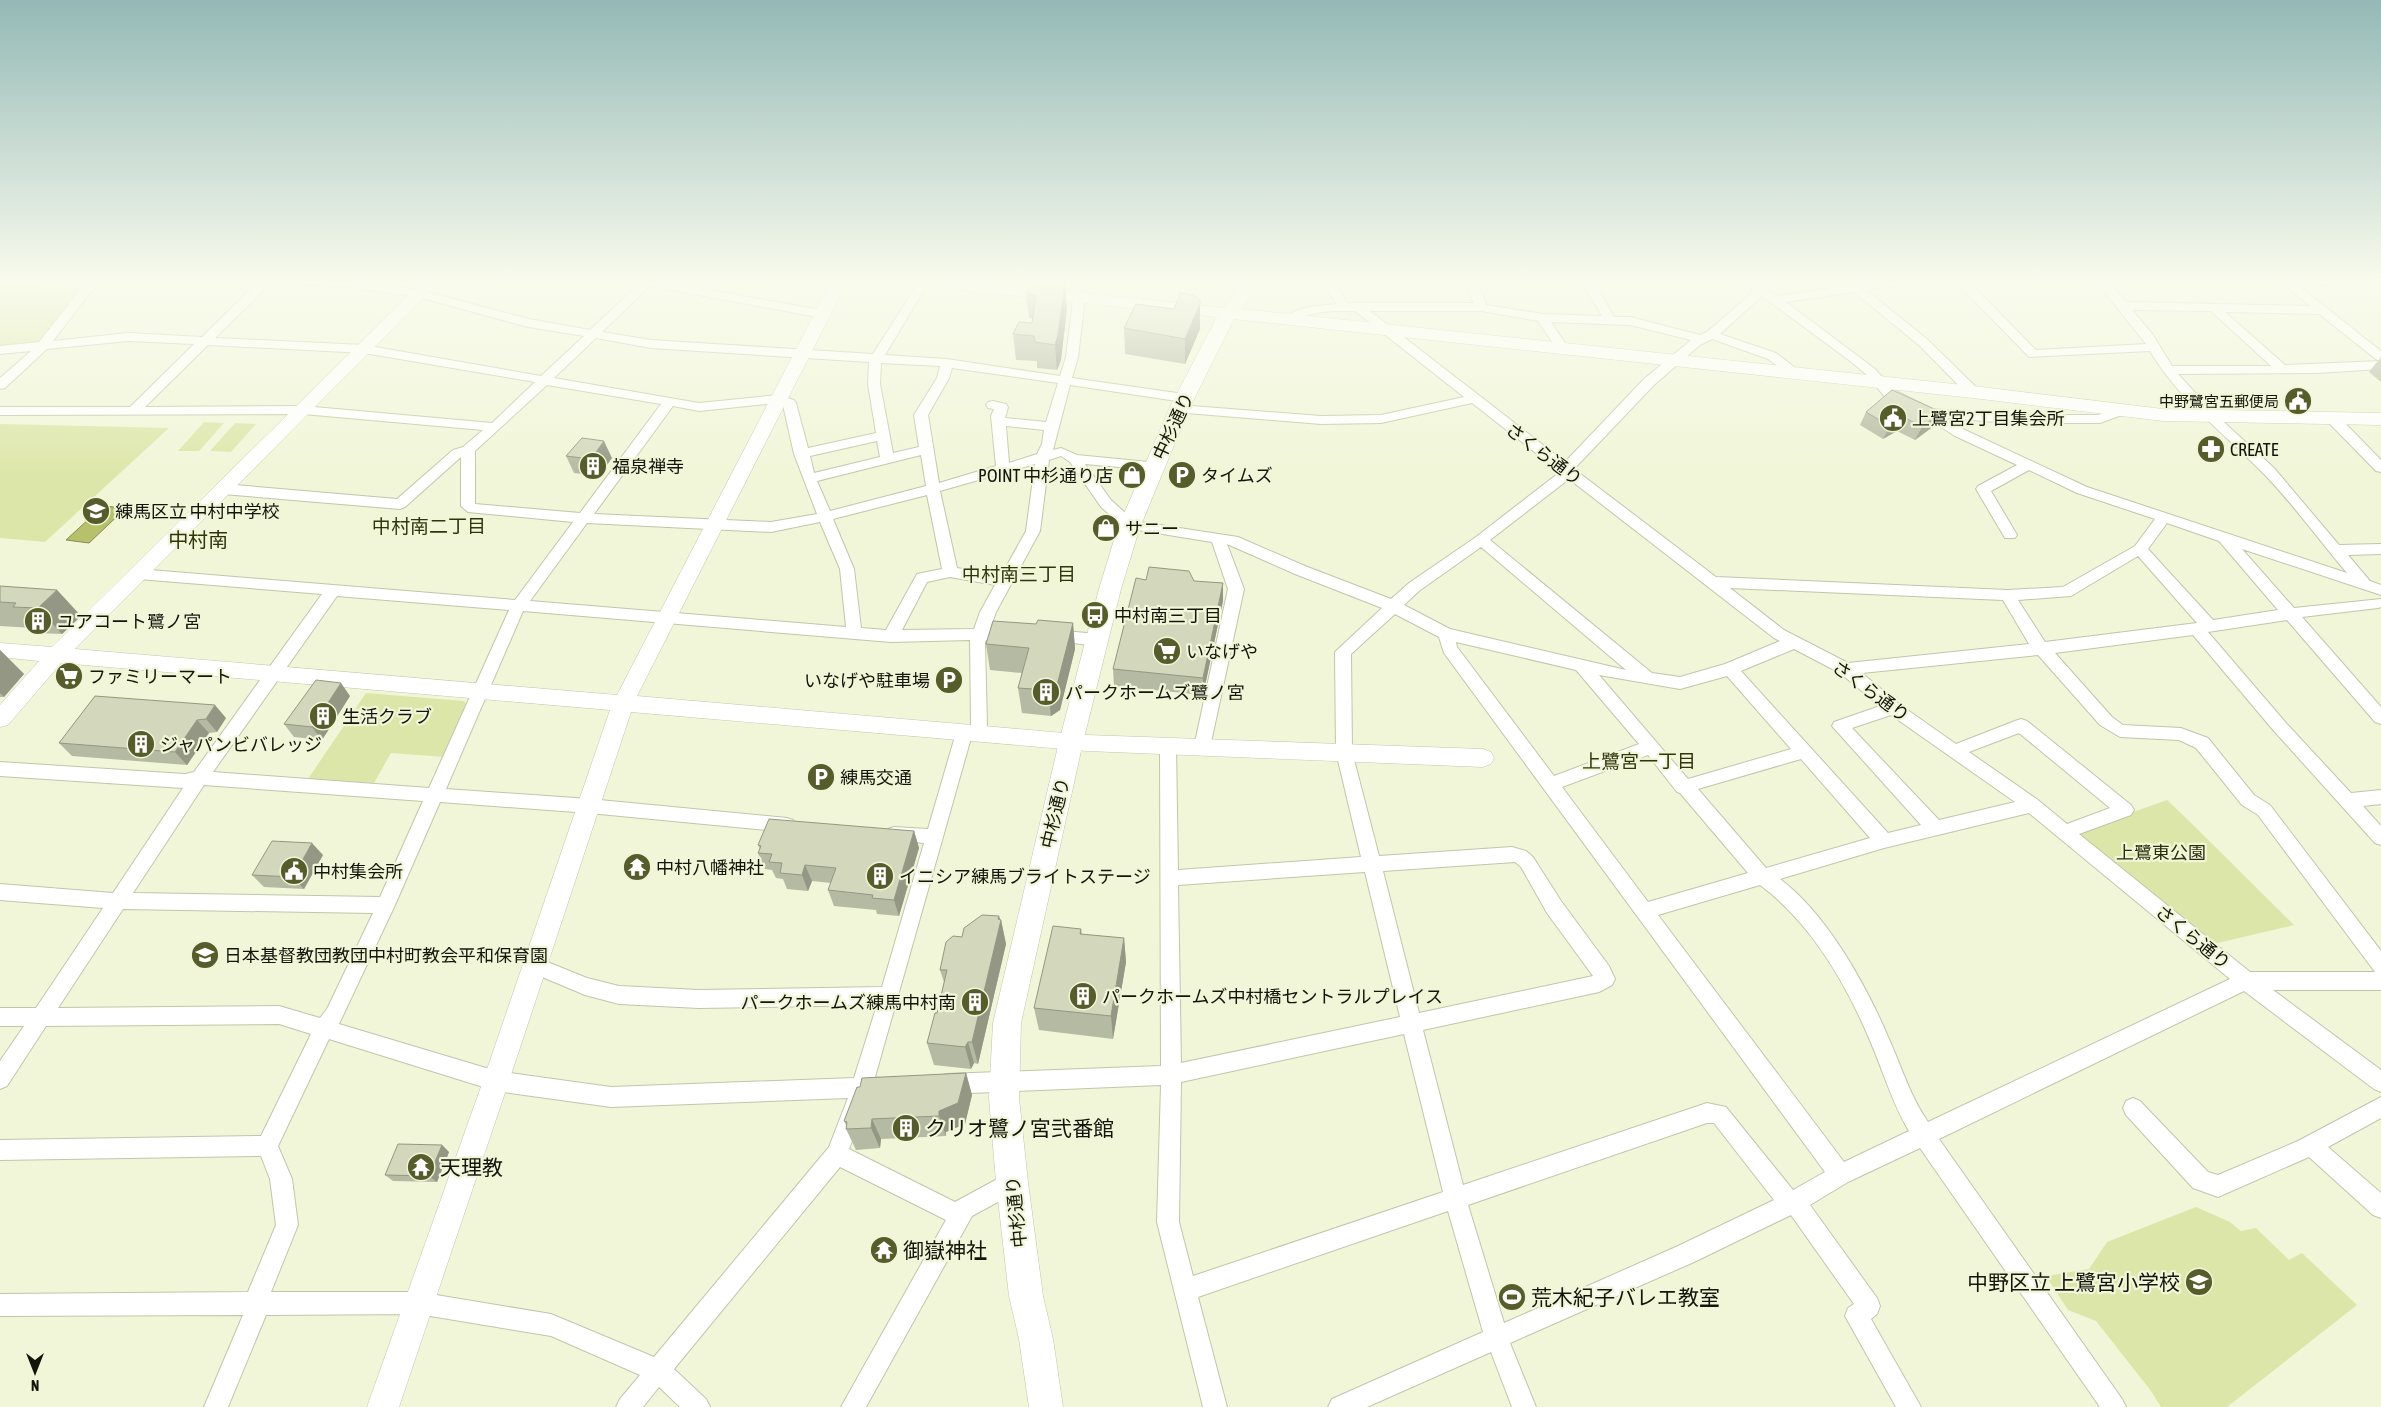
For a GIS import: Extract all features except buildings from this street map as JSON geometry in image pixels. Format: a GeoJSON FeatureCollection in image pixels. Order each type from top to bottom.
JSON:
{"type":"FeatureCollection","features":[{"type":"Feature","properties":{"kind":"main road","name":"中杉通り"},"geometry":{"type":"LineString","coordinates":[[1046,1407],[1036,1339],[1026,1296],[1012,1182],[1004,1081],[1007,1023],[1071,742],[1110,589],[1130,525],[1178,403],[1210,346]]}},
{"type":"Feature","properties":{"kind":"main road"},"geometry":{"type":"LineString","coordinates":[[1523,346],[1973,392],[2162,415],[2381,419]]}},
{"type":"Feature","properties":{"kind":"street"},"geometry":{"type":"LineString","coordinates":[[0,386],[43,346]]}},
{"type":"Feature","properties":{"kind":"street"},"geometry":{"type":"LineString","coordinates":[[0,350],[46,346]]}},
{"type":"Feature","properties":{"kind":"street"},"geometry":{"type":"LineString","coordinates":[[133,411],[199,346]]}},
{"type":"Feature","properties":{"kind":"street"},"geometry":{"type":"LineString","coordinates":[[287,346],[364,349],[699,407],[778,400],[789,403],[809,479],[847,570],[854,632]]}},
{"type":"Feature","properties":{"kind":"street"},"geometry":{"type":"LineString","coordinates":[[0,719],[56,655],[367,346]]}},
{"type":"Feature","properties":{"kind":"street"},"geometry":{"type":"LineString","coordinates":[[223,489],[400,504],[458,452],[468,450],[495,427],[580,346]]}},
{"type":"Feature","properties":{"kind":"street"},"geometry":{"type":"LineString","coordinates":[[683,346],[803,352],[947,363],[1065,380],[1178,403],[1321,420],[1381,419],[1474,399]]}},
{"type":"Feature","properties":{"kind":"street"},"geometry":{"type":"LineString","coordinates":[[383,1407],[590,806],[623,703],[806,346]]}},
{"type":"Feature","properties":{"kind":"street"},"geometry":{"type":"LineString","coordinates":[[885,346],[877,357],[874,384],[887,459]]}},
{"type":"Feature","properties":{"kind":"street"},"geometry":{"type":"LineString","coordinates":[[1055,448],[1051,427],[1074,346]]}},
{"type":"Feature","properties":{"kind":"street","name":"さくら通り"},"geometry":{"type":"LineString","coordinates":[[1405,346],[1567,472],[1640,525],[1778,634],[1846,669],[1892,708],[2032,805],[2246,981],[2381,1082]]}},
{"type":"Feature","properties":{"kind":"street"},"geometry":{"type":"LineString","coordinates":[[1560,346],[1563,350]]}},
{"type":"Feature","properties":{"kind":"street"},"geometry":{"type":"LineString","coordinates":[[1524,1407],[1497,1339],[1455,1197],[1344,752],[1343,652],[1414,587],[1481,540],[1567,472],[1605,428],[1649,382],[1694,346]]}},
{"type":"Feature","properties":{"kind":"street"},"geometry":{"type":"LineString","coordinates":[[1736,346],[1772,356],[1794,373]]}},
{"type":"Feature","properties":{"kind":"street"},"geometry":{"type":"LineString","coordinates":[[1837,346],[1854,358],[1889,393],[1927,412],[1960,433],[2082,490],[2364,584]]}},
{"type":"Feature","properties":{"kind":"street"},"geometry":{"type":"LineString","coordinates":[[1927,346],[1973,392]]}},
{"type":"Feature","properties":{"kind":"street"},"geometry":{"type":"LineString","coordinates":[[2025,346],[2033,354],[2154,347],[2168,370],[2210,417],[2269,471],[2364,584],[2380,600]]}},
{"type":"Feature","properties":{"kind":"street"},"geometry":{"type":"LineString","coordinates":[[2256,346],[2282,369]]}},
{"type":"Feature","properties":{"kind":"street"},"geometry":{"type":"LineString","coordinates":[[2368,346],[2381,356]]}},
{"type":"Feature","properties":{"kind":"street"},"geometry":{"type":"LineString","coordinates":[[947,363],[943,378],[921,415],[933,489],[950,572]]}},
{"type":"Feature","properties":{"kind":"street"},"geometry":{"type":"LineString","coordinates":[[2168,370],[2282,369],[2381,365]]}},
{"type":"Feature","properties":{"kind":"street"},"geometry":{"type":"LineString","coordinates":[[216,1407],[255,1313],[255,1304],[287,1225],[281,1179],[267,1146],[324,1029],[334,1015],[386,905],[518,606],[669,403]]}},
{"type":"Feature","properties":{"kind":"street"},"geometry":{"type":"LineString","coordinates":[[993,405],[1001,407],[999,421],[1003,470]]}},
{"type":"Feature","properties":{"kind":"street"},"geometry":{"type":"LineString","coordinates":[[1927,412],[1960,417],[2009,419],[2100,419],[2125,409]]}},
{"type":"Feature","properties":{"kind":"street"},"geometry":{"type":"LineString","coordinates":[[0,411],[303,410],[495,427]]}},
{"type":"Feature","properties":{"kind":"street"},"geometry":{"type":"LineString","coordinates":[[2333,419],[2381,468]]}},
{"type":"Feature","properties":{"kind":"street"},"geometry":{"type":"LineString","coordinates":[[999,421],[1051,427]]}},
{"type":"Feature","properties":{"kind":"street"},"geometry":{"type":"LineString","coordinates":[[802,454],[882,436]]}},
{"type":"Feature","properties":{"kind":"street"},"geometry":{"type":"LineString","coordinates":[[468,450],[468,506],[473,509],[582,518],[772,527],[824,517],[1003,470],[1042,459],[1055,448]]}},
{"type":"Feature","properties":{"kind":"street"},"geometry":{"type":"LineString","coordinates":[[1055,448],[1075,459],[1154,466]]}},
{"type":"Feature","properties":{"kind":"street"},"geometry":{"type":"LineString","coordinates":[[809,479],[928,449]]}},
{"type":"Feature","properties":{"kind":"street"},"geometry":{"type":"LineString","coordinates":[[628,1407],[837,1154],[862,1087],[934,838],[970,733],[979,725],[978,635],[1032,531],[1042,459]]}},
{"type":"Feature","properties":{"kind":"street"},"geometry":{"type":"LineString","coordinates":[[1075,459],[1107,506],[1120,519],[1130,525],[1232,540],[1300,570],[1393,606],[1446,634],[1582,667],[1680,683],[1730,669],[1794,642]]}},
{"type":"Feature","properties":{"kind":"street"},"geometry":{"type":"LineString","coordinates":[[2010,535],[1983,489],[2028,465]]}},
{"type":"Feature","properties":{"kind":"street"},"geometry":{"type":"LineString","coordinates":[[1713,582],[2008,595],[2066,592],[2140,549],[2164,517]]}},
{"type":"Feature","properties":{"kind":"street"},"geometry":{"type":"LineString","coordinates":[[1202,747],[1236,589],[1218,538]]}},
{"type":"Feature","properties":{"kind":"street"},"geometry":{"type":"LineString","coordinates":[[2225,539],[2381,718]]}},
{"type":"Feature","properties":{"kind":"street"},"geometry":{"type":"LineString","coordinates":[[1481,540],[1648,679]]}},
{"type":"Feature","properties":{"kind":"street"},"geometry":{"type":"LineString","coordinates":[[2140,549],[2346,801],[2381,838]]}},
{"type":"Feature","properties":{"kind":"street"},"geometry":{"type":"LineString","coordinates":[[2336,550],[2381,549]]}},
{"type":"Feature","properties":{"kind":"street"},"geometry":{"type":"LineString","coordinates":[[891,636],[922,578],[950,572],[1004,582]]}},
{"type":"Feature","properties":{"kind":"street"},"geometry":{"type":"LineString","coordinates":[[138,574],[891,636],[1032,634],[1096,640]]}},
{"type":"Feature","properties":{"kind":"street"},"geometry":{"type":"LineString","coordinates":[[0,1079],[39,1017],[200,778],[272,673],[333,590]]}},
{"type":"Feature","properties":{"kind":"street"},"geometry":{"type":"LineString","coordinates":[[2008,595],[2040,648],[2106,721],[2120,731],[2181,734],[2202,743],[2248,800],[2264,810],[2381,966]]}},
{"type":"Feature","properties":{"kind":"street"},"geometry":{"type":"LineString","coordinates":[[1846,669],[2040,648],[2202,627],[2380,600]]}},
{"type":"Feature","properties":{"kind":"street"},"geometry":{"type":"LineString","coordinates":[[1446,634],[1450,649],[1552,784],[1840,1175]]}},
{"type":"Feature","properties":{"kind":"street"},"geometry":{"type":"LineString","coordinates":[[0,650],[1071,742],[1483,758]]}},
{"type":"Feature","properties":{"kind":"street"},"geometry":{"type":"LineString","coordinates":[[1582,667],[1763,877],[1776,885],[1825,941],[1879,1038],[1903,1099],[1925,1136],[2114,1407]]}},
{"type":"Feature","properties":{"kind":"street"},"geometry":{"type":"LineString","coordinates":[[1730,669],[1802,752],[1884,840]]}},
{"type":"Feature","properties":{"kind":"street"},"geometry":{"type":"LineString","coordinates":[[1892,708],[1840,726],[1936,829]]}},
{"type":"Feature","properties":{"kind":"street"},"geometry":{"type":"LineString","coordinates":[[1955,751],[2021,725],[2125,810],[2064,832]]}},
{"type":"Feature","properties":{"kind":"street"},"geometry":{"type":"LineString","coordinates":[[1168,746],[1171,1075],[1168,1222],[1215,1407]]}},
{"type":"Feature","properties":{"kind":"street"},"geometry":{"type":"LineString","coordinates":[[1552,784],[1650,747]]}},
{"type":"Feature","properties":{"kind":"street"},"geometry":{"type":"LineString","coordinates":[[1684,787],[1802,752]]}},
{"type":"Feature","properties":{"kind":"street"},"geometry":{"type":"LineString","coordinates":[[0,769],[185,781],[200,778],[435,794],[590,806],[808,827]]}},
{"type":"Feature","properties":{"kind":"street"},"geometry":{"type":"LineString","coordinates":[[2346,801],[2381,798]]}},
{"type":"Feature","properties":{"kind":"street"},"geometry":{"type":"LineString","coordinates":[[1644,911],[1884,840],[2032,805]]}},
{"type":"Feature","properties":{"kind":"street"},"geometry":{"type":"LineString","coordinates":[[876,832],[934,838]]}},
{"type":"Feature","properties":{"kind":"street"},"geometry":{"type":"LineString","coordinates":[[931,1084],[1171,1075],[1599,983],[1605,979],[1602,972],[1554,907],[1527,862],[1520,856],[1512,854],[1169,878]]}},
{"type":"Feature","properties":{"kind":"street"},"geometry":{"type":"LineString","coordinates":[[0,892],[118,901],[386,905]]}},
{"type":"Feature","properties":{"kind":"street"},"geometry":{"type":"LineString","coordinates":[[535,965],[585,986],[619,994],[638,996],[699,999],[889,996]]}},
{"type":"Feature","properties":{"kind":"street"},"geometry":{"type":"LineString","coordinates":[[1340,1407],[1686,1254],[1792,1203],[1840,1175],[2246,981],[2381,981]]}},
{"type":"Feature","properties":{"kind":"street"},"geometry":{"type":"LineString","coordinates":[[0,1017],[279,1015],[496,1081],[611,1097],[901,1086]]}},
{"type":"Feature","properties":{"kind":"street"},"geometry":{"type":"LineString","coordinates":[[2132,1108],[2201,1180],[2218,1186],[2311,1145],[2381,1107]]}},
{"type":"Feature","properties":{"kind":"street"},"geometry":{"type":"LineString","coordinates":[[1185,1290],[1707,1113],[1718,1114],[1792,1203],[1869,1306],[1856,1316],[1909,1407]]}},
{"type":"Feature","properties":{"kind":"street"},"geometry":{"type":"LineString","coordinates":[[2311,1145],[2381,1207]]}},
{"type":"Feature","properties":{"kind":"street"},"geometry":{"type":"LineString","coordinates":[[0,1150],[267,1146]]}},
{"type":"Feature","properties":{"kind":"street"},"geometry":{"type":"LineString","coordinates":[[837,1154],[960,1216]]}},
{"type":"Feature","properties":{"kind":"street"},"geometry":{"type":"LineString","coordinates":[[853,1407],[964,1208],[1012,1182]]}},
{"type":"Feature","properties":{"kind":"street"},"geometry":{"type":"LineString","coordinates":[[0,1305],[418,1303],[551,1325],[658,1371],[698,1407]]}},
{"type":"Feature","properties":{"kind":"green space"},"geometry":{"type":"Polygon","coordinates":[[[204,422],[224,423],[199,451],[178,451],[204,422]]]}},
{"type":"Feature","properties":{"kind":"green space"},"geometry":{"type":"Polygon","coordinates":[[[235,423],[256,424],[231,452],[210,451],[235,423]]]}},
{"type":"Feature","properties":{"kind":"green space"},"geometry":{"type":"Polygon","coordinates":[[[0,424],[169,428],[45,542],[0,538],[0,424]]]}},
{"type":"Feature","properties":{"kind":"green space"},"geometry":{"type":"Polygon","coordinates":[[[366,693],[464,701],[468,706],[444,757],[391,753],[374,783],[308,779],[366,693]]]}},
{"type":"Feature","properties":{"kind":"green space","name":"上鷺東公園"},"geometry":{"type":"Polygon","coordinates":[[[2167,800],[2294,925],[2209,945],[2071,834],[2167,800]]]}},
{"type":"Feature","properties":{"kind":"green space","name":"中野区立 上鷺宮小学校"},"geometry":{"type":"Polygon","coordinates":[[[2196,1207],[2230,1222],[2241,1231],[2256,1228],[2289,1260],[2302,1253],[2357,1305],[2227,1407],[2161,1407],[2151,1391],[2096,1321],[2068,1310],[2046,1276],[2089,1269],[2107,1242],[2196,1207]]]}},
{"type":"Feature","properties":{"kind":"shaded area"},"geometry":{"type":"Polygon","coordinates":[[[103,506],[126,508],[89,543],[66,540],[103,506]]]}},
{"type":"Feature","properties":{"kind":"place","name":"中野鷺宮五郵便局"},"geometry":{"type":"Point","coordinates":[2298,401]}},
{"type":"Feature","properties":{"kind":"place","name":"上鷺宮2丁目集会所"},"geometry":{"type":"Point","coordinates":[1893,418]}},
{"type":"Feature","properties":{"kind":"place","name":"CREATE"},"geometry":{"type":"Point","coordinates":[2211,449]}},
{"type":"Feature","properties":{"kind":"place","name":"福泉禅寺"},"geometry":{"type":"Point","coordinates":[593,466]}},
{"type":"Feature","properties":{"kind":"place","name":"POINT 中杉通り店"},"geometry":{"type":"Point","coordinates":[1132,475]}},
{"type":"Feature","properties":{"kind":"place","name":"タイムズ"},"geometry":{"type":"Point","coordinates":[1182,475]}},
{"type":"Feature","properties":{"kind":"place","name":"練馬区立 中村中学校"},"geometry":{"type":"Point","coordinates":[96,511]}},
{"type":"Feature","properties":{"kind":"place","name":"サニー"},"geometry":{"type":"Point","coordinates":[1106,528]}},
{"type":"Feature","properties":{"kind":"place","name":"中村南三丁目"},"geometry":{"type":"Point","coordinates":[1095,615]}},
{"type":"Feature","properties":{"kind":"place","name":"ユアコート鷺ノ宮"},"geometry":{"type":"Point","coordinates":[38,621]}},
{"type":"Feature","properties":{"kind":"place","name":"いなげや"},"geometry":{"type":"Point","coordinates":[1167,651]}},
{"type":"Feature","properties":{"kind":"place","name":"ファミリーマート"},"geometry":{"type":"Point","coordinates":[69,676]}},
{"type":"Feature","properties":{"kind":"place","name":"いなげや駐車場"},"geometry":{"type":"Point","coordinates":[949,680]}},
{"type":"Feature","properties":{"kind":"place","name":"パークホームズ鷺ノ宮"},"geometry":{"type":"Point","coordinates":[1046,692]}},
{"type":"Feature","properties":{"kind":"place","name":"生活クラブ"},"geometry":{"type":"Point","coordinates":[323,716]}},
{"type":"Feature","properties":{"kind":"place","name":"ジャパンビバレッジ"},"geometry":{"type":"Point","coordinates":[141,744]}},
{"type":"Feature","properties":{"kind":"place","name":"練馬交通"},"geometry":{"type":"Point","coordinates":[821,777]}},
{"type":"Feature","properties":{"kind":"place","name":"中村八幡神社"},"geometry":{"type":"Point","coordinates":[637,867]}},
{"type":"Feature","properties":{"kind":"place","name":"中村集会所"},"geometry":{"type":"Point","coordinates":[294,871]}},
{"type":"Feature","properties":{"kind":"place","name":"イニシア練馬ブライトステージ"},"geometry":{"type":"Point","coordinates":[880,876]}},
{"type":"Feature","properties":{"kind":"place","name":"日本基督教団教団中村町教会平和保育園"},"geometry":{"type":"Point","coordinates":[205,955]}},
{"type":"Feature","properties":{"kind":"place","name":"パークホームズ中村橋セントラルプレイス"},"geometry":{"type":"Point","coordinates":[1083,996]}},
{"type":"Feature","properties":{"kind":"place","name":"パークホームズ練馬中村南"},"geometry":{"type":"Point","coordinates":[975,1002]}},
{"type":"Feature","properties":{"kind":"place","name":"クリオ鷺ノ宮弐番館"},"geometry":{"type":"Point","coordinates":[906,1128]}},
{"type":"Feature","properties":{"kind":"place","name":"天理教"},"geometry":{"type":"Point","coordinates":[421,1167]}},
{"type":"Feature","properties":{"kind":"place","name":"御嶽神社"},"geometry":{"type":"Point","coordinates":[884,1250]}},
{"type":"Feature","properties":{"kind":"place","name":"中野区立 上鷺宮小学校"},"geometry":{"type":"Point","coordinates":[2199,1282]}},
{"type":"Feature","properties":{"kind":"place","name":"荒木紀子バレエ教室"},"geometry":{"type":"Point","coordinates":[1512,1297]}},
{"type":"Feature","properties":{"kind":"district","name":"中村南二丁目"},"geometry":{"type":"Point","coordinates":[429,526]}},
{"type":"Feature","properties":{"kind":"district","name":"中村南"},"geometry":{"type":"Point","coordinates":[198,539]}},
{"type":"Feature","properties":{"kind":"district","name":"中村南三丁目"},"geometry":{"type":"Point","coordinates":[1019,574]}},
{"type":"Feature","properties":{"kind":"district","name":"上鷺宮一丁目"},"geometry":{"type":"Point","coordinates":[1639,761]}}]}
